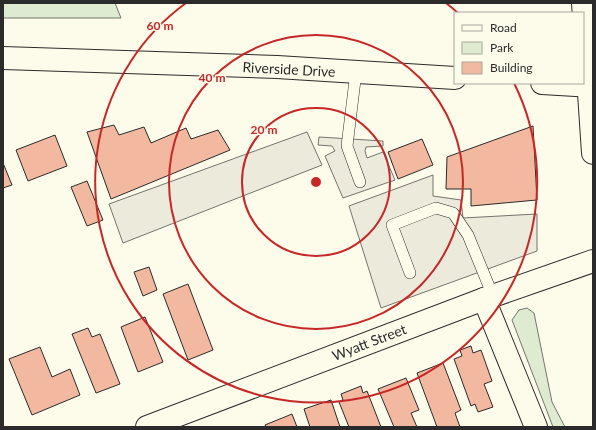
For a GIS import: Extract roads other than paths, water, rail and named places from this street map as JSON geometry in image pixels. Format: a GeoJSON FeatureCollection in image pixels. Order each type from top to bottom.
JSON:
{"type":"FeatureCollection","features":[{"type":"Feature","properties":{"kind":"main road"},"geometry":{"type":"LineString","coordinates":[[584,13],[591,86],[593,153]]}},
{"type":"Feature","properties":{"kind":"main road","name":"Riverside Drive"},"geometry":{"type":"LineString","coordinates":[[3,58],[277,67],[454,78]]}},
{"type":"Feature","properties":{"kind":"main road"},"geometry":{"type":"LineString","coordinates":[[558,84],[591,86]]}},
{"type":"Feature","properties":{"kind":"main road","name":"Wyatt Street"},"geometry":{"type":"LineString","coordinates":[[147,427],[489,297],[593,261]]}},
{"type":"Feature","properties":{"kind":"main road"},"geometry":{"type":"LineString","coordinates":[[489,297],[536,427]]}},
{"type":"Feature","properties":{"kind":"lane"},"geometry":{"type":"LineString","coordinates":[[356,72],[347,146],[360,182]]}},
{"type":"Feature","properties":{"kind":"lane"},"geometry":{"type":"LineString","coordinates":[[410,273],[392,225],[436,208],[453,213],[468,235],[489,297]]}}]}
